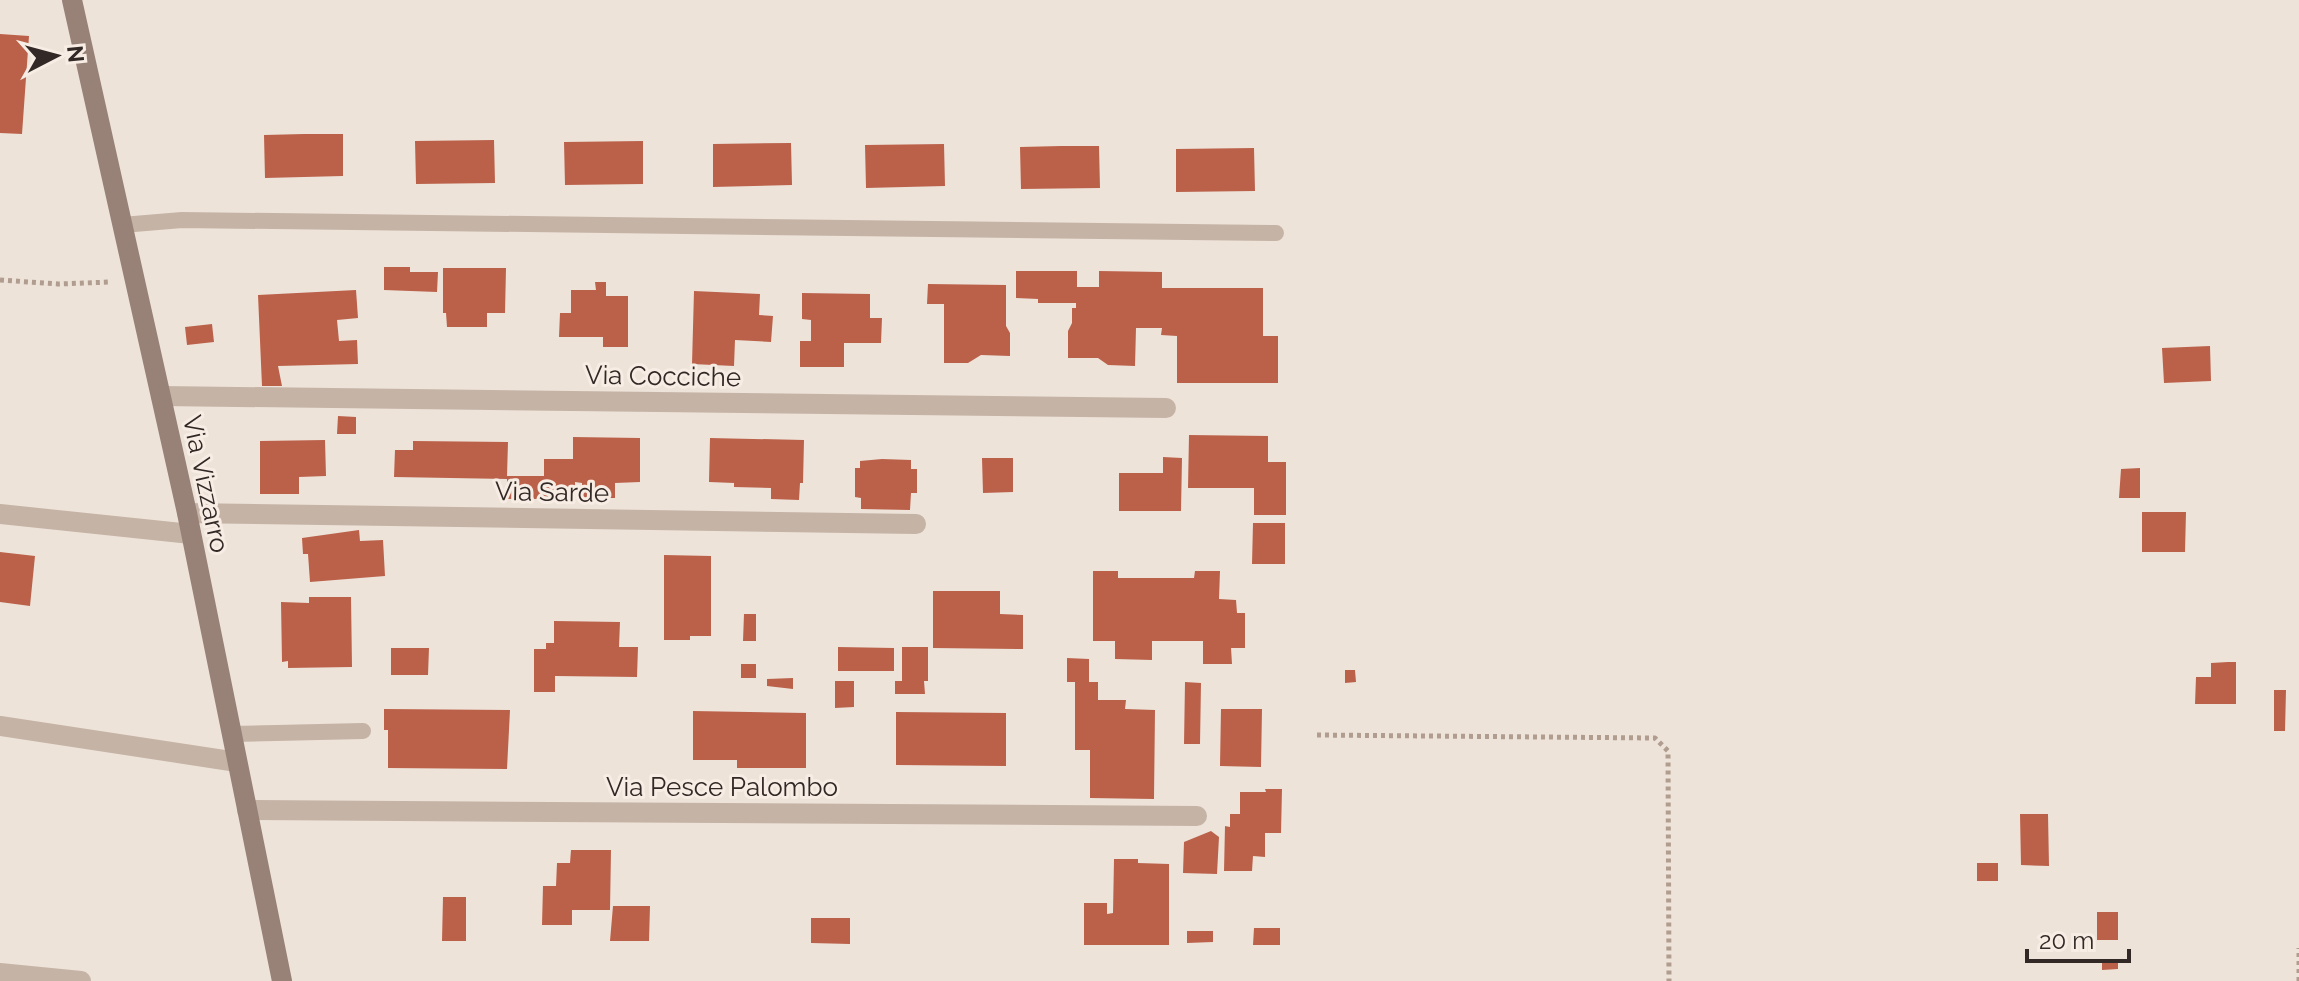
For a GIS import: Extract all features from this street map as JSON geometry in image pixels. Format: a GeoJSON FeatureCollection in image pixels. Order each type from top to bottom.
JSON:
{"type":"FeatureCollection","features":[{"type":"Feature","properties":{"kind":"street","name":"Via Vizzarro"},"geometry":{"type":"LineString","coordinates":[[72,0],[189,523],[282,981]]}},
{"type":"Feature","properties":{"kind":"street","name":"Via Cocciche"},"geometry":{"type":"LineString","coordinates":[[161,396],[1166,408]]}},
{"type":"Feature","properties":{"kind":"street","name":"Via Sarde"},"geometry":{"type":"LineString","coordinates":[[0,514],[189,523],[916,524]]}},
{"type":"Feature","properties":{"kind":"street"},"geometry":{"type":"LineString","coordinates":[[0,726],[237,762]]}},
{"type":"Feature","properties":{"kind":"street","name":"Via Pesce Palombo"},"geometry":{"type":"LineString","coordinates":[[247,810],[1197,816]]}},
{"type":"Feature","properties":{"kind":"street"},"geometry":{"type":"LineString","coordinates":[[0,973],[81,981]]}},
{"type":"Feature","properties":{"kind":"lane"},"geometry":{"type":"LineString","coordinates":[[122,225],[182,220],[1276,233]]}},
{"type":"Feature","properties":{"kind":"lane"},"geometry":{"type":"LineString","coordinates":[[231,734],[363,731]]}},
{"type":"Feature","properties":{"kind":"path"},"geometry":{"type":"LineString","coordinates":[[0,280],[58,284],[135,281]]}},
{"type":"Feature","properties":{"kind":"path"},"geometry":{"type":"LineString","coordinates":[[1317,735],[1655,738],[1668,751],[1669,981]]}},
{"type":"Feature","properties":{"kind":"path"},"geometry":{"type":"LineString","coordinates":[[2299,948],[2299,981]]}},
{"type":"Feature","properties":{"kind":"building"},"geometry":{"type":"Polygon","coordinates":[[[0,34],[29,36],[22,134],[0,133],[0,34]]]}},
{"type":"Feature","properties":{"kind":"building"},"geometry":{"type":"Polygon","coordinates":[[[343,134],[343,176],[265,178],[264,135],[343,134]]]}},
{"type":"Feature","properties":{"kind":"building"},"geometry":{"type":"Polygon","coordinates":[[[494,140],[495,183],[416,184],[415,141],[494,140]]]}},
{"type":"Feature","properties":{"kind":"building"},"geometry":{"type":"Polygon","coordinates":[[[643,141],[643,184],[565,185],[564,142],[643,141]]]}},
{"type":"Feature","properties":{"kind":"building"},"geometry":{"type":"Polygon","coordinates":[[[791,143],[792,185],[713,187],[713,144],[791,143]]]}},
{"type":"Feature","properties":{"kind":"building"},"geometry":{"type":"Polygon","coordinates":[[[944,144],[945,186],[866,188],[865,145],[944,144]]]}},
{"type":"Feature","properties":{"kind":"building"},"geometry":{"type":"Polygon","coordinates":[[[1099,146],[1100,188],[1021,189],[1020,147],[1099,146]]]}},
{"type":"Feature","properties":{"kind":"building"},"geometry":{"type":"Polygon","coordinates":[[[1254,148],[1255,191],[1176,192],[1176,149],[1254,148]]]}},
{"type":"Feature","properties":{"kind":"building"},"geometry":{"type":"Polygon","coordinates":[[[384,267],[410,267],[410,272],[438,272],[437,292],[384,290],[384,267]]]}},
{"type":"Feature","properties":{"kind":"building"},"geometry":{"type":"Polygon","coordinates":[[[443,268],[506,268],[505,313],[487,313],[487,327],[447,327],[446,313],[443,313],[443,268]]]}},
{"type":"Feature","properties":{"kind":"building"},"geometry":{"type":"Polygon","coordinates":[[[1016,271],[1077,271],[1077,287],[1099,287],[1099,271],[1162,272],[1162,288],[1263,288],[1263,336],[1278,336],[1278,383],[1177,383],[1177,336],[1161,335],[1162,328],[1136,328],[1135,366],[1108,365],[1098,358],[1068,358],[1068,331],[1072,323],[1072,308],[1076,308],[1076,303],[1038,303],[1038,299],[1016,298],[1016,271]]]}},
{"type":"Feature","properties":{"kind":"building"},"geometry":{"type":"Polygon","coordinates":[[[595,282],[606,282],[606,296],[628,296],[628,347],[603,347],[603,337],[559,337],[560,313],[571,313],[571,290],[596,290],[595,282]]]}},
{"type":"Feature","properties":{"kind":"building"},"geometry":{"type":"Polygon","coordinates":[[[928,284],[1006,285],[1010,356],[981,355],[968,363],[944,363],[944,304],[927,304],[928,284]]]}},
{"type":"Feature","properties":{"kind":"building"},"geometry":{"type":"Polygon","coordinates":[[[356,290],[358,318],[337,320],[339,341],[357,340],[358,364],[278,366],[282,386],[262,386],[258,295],[356,290]]]}},
{"type":"Feature","properties":{"kind":"building"},"geometry":{"type":"Polygon","coordinates":[[[694,291],[760,294],[759,315],[773,316],[771,342],[735,340],[734,366],[692,364],[694,291]]]}},
{"type":"Feature","properties":{"kind":"building"},"geometry":{"type":"Polygon","coordinates":[[[802,293],[870,294],[870,318],[882,318],[881,343],[844,343],[844,367],[800,367],[800,341],[811,341],[811,320],[802,319],[802,293]]]}},
{"type":"Feature","properties":{"kind":"building"},"geometry":{"type":"Polygon","coordinates":[[[212,324],[214,342],[187,345],[185,327],[212,324]]]}},
{"type":"Feature","properties":{"kind":"building"},"geometry":{"type":"Polygon","coordinates":[[[2210,346],[2211,381],[2164,383],[2162,348],[2210,346]]]}},
{"type":"Feature","properties":{"kind":"building"},"geometry":{"type":"Polygon","coordinates":[[[338,416],[356,417],[356,434],[337,434],[338,416]]]}},
{"type":"Feature","properties":{"kind":"building"},"geometry":{"type":"Polygon","coordinates":[[[1189,435],[1268,436],[1268,462],[1286,462],[1286,515],[1254,515],[1254,488],[1188,488],[1189,435]]]}},
{"type":"Feature","properties":{"kind":"building"},"geometry":{"type":"Polygon","coordinates":[[[573,437],[640,438],[640,482],[615,483],[615,498],[582,498],[582,483],[575,482],[575,499],[507,499],[507,479],[394,477],[395,450],[413,450],[413,441],[508,442],[507,476],[544,476],[544,459],[573,459],[573,437]]]}},
{"type":"Feature","properties":{"kind":"building"},"geometry":{"type":"Polygon","coordinates":[[[710,438],[804,440],[803,483],[800,483],[799,500],[771,499],[771,488],[734,487],[734,483],[709,482],[710,438]]]}},
{"type":"Feature","properties":{"kind":"building"},"geometry":{"type":"Polygon","coordinates":[[[325,440],[326,476],[299,477],[299,494],[260,494],[260,441],[325,440]]]}},
{"type":"Feature","properties":{"kind":"building"},"geometry":{"type":"Polygon","coordinates":[[[1163,457],[1182,458],[1181,511],[1119,511],[1119,473],[1163,473],[1163,457]]]}},
{"type":"Feature","properties":{"kind":"building"},"geometry":{"type":"Polygon","coordinates":[[[982,458],[1013,458],[1013,492],[983,493],[982,458]]]}},
{"type":"Feature","properties":{"kind":"building"},"geometry":{"type":"Polygon","coordinates":[[[911,460],[911,469],[917,469],[917,493],[911,493],[910,510],[861,509],[861,498],[855,497],[855,468],[860,468],[860,461],[911,460]]]}},
{"type":"Feature","properties":{"kind":"building"},"geometry":{"type":"Polygon","coordinates":[[[2140,468],[2140,498],[2119,498],[2121,469],[2140,468]]]}},
{"type":"Feature","properties":{"kind":"building"},"geometry":{"type":"Polygon","coordinates":[[[2142,512],[2186,512],[2185,552],[2142,552],[2142,512]]]}},
{"type":"Feature","properties":{"kind":"building"},"geometry":{"type":"Polygon","coordinates":[[[1253,523],[1285,523],[1285,564],[1252,564],[1253,523]]]}},
{"type":"Feature","properties":{"kind":"building"},"geometry":{"type":"Polygon","coordinates":[[[359,530],[360,541],[383,540],[385,576],[310,582],[308,554],[303,554],[302,538],[359,530]]]}},
{"type":"Feature","properties":{"kind":"building"},"geometry":{"type":"Polygon","coordinates":[[[0,552],[35,556],[30,606],[0,602],[0,552]]]}},
{"type":"Feature","properties":{"kind":"building"},"geometry":{"type":"Polygon","coordinates":[[[664,555],[711,556],[711,636],[664,640],[664,555]]]}},
{"type":"Feature","properties":{"kind":"building"},"geometry":{"type":"Polygon","coordinates":[[[1093,571],[1118,571],[1118,578],[1194,578],[1195,571],[1220,571],[1219,599],[1236,600],[1237,613],[1245,613],[1245,648],[1231,648],[1232,664],[1203,664],[1203,641],[1152,641],[1152,660],[1115,659],[1115,641],[1093,641],[1093,571]]]}},
{"type":"Feature","properties":{"kind":"building"},"geometry":{"type":"Polygon","coordinates":[[[933,591],[1000,591],[1000,614],[1023,615],[1023,649],[933,648],[933,591]]]}},
{"type":"Feature","properties":{"kind":"building"},"geometry":{"type":"Polygon","coordinates":[[[309,597],[351,597],[352,667],[288,668],[288,661],[282,662],[281,602],[309,603],[309,597]]]}},
{"type":"Feature","properties":{"kind":"building"},"geometry":{"type":"Polygon","coordinates":[[[744,614],[756,614],[756,641],[743,641],[744,614]]]}},
{"type":"Feature","properties":{"kind":"building"},"geometry":{"type":"Polygon","coordinates":[[[554,621],[620,622],[619,647],[638,647],[637,677],[555,676],[555,692],[534,692],[534,649],[546,649],[546,643],[554,643],[554,621]]]}},
{"type":"Feature","properties":{"kind":"building"},"geometry":{"type":"Polygon","coordinates":[[[838,647],[894,648],[894,671],[838,671],[838,647]]]}},
{"type":"Feature","properties":{"kind":"building"},"geometry":{"type":"Polygon","coordinates":[[[902,647],[928,647],[925,694],[895,694],[895,681],[902,681],[902,647]]]}},
{"type":"Feature","properties":{"kind":"building"},"geometry":{"type":"Polygon","coordinates":[[[391,648],[429,648],[428,675],[391,675],[391,648]]]}},
{"type":"Feature","properties":{"kind":"building"},"geometry":{"type":"Polygon","coordinates":[[[1067,658],[1089,659],[1089,682],[1098,682],[1098,700],[1126,700],[1125,709],[1155,710],[1154,799],[1090,798],[1090,750],[1075,750],[1075,682],[1067,682],[1067,658]]]}},
{"type":"Feature","properties":{"kind":"building"},"geometry":{"type":"Polygon","coordinates":[[[2236,662],[2236,704],[2195,704],[2196,677],[2211,677],[2211,663],[2236,662]]]}},
{"type":"Feature","properties":{"kind":"building"},"geometry":{"type":"Polygon","coordinates":[[[741,664],[756,664],[756,678],[741,678],[741,664]]]}},
{"type":"Feature","properties":{"kind":"building"},"geometry":{"type":"Polygon","coordinates":[[[1345,670],[1355,670],[1356,682],[1345,683],[1345,670]]]}},
{"type":"Feature","properties":{"kind":"building"},"geometry":{"type":"Polygon","coordinates":[[[793,678],[793,689],[767,686],[767,679],[793,678]]]}},
{"type":"Feature","properties":{"kind":"building"},"geometry":{"type":"Polygon","coordinates":[[[835,681],[854,681],[854,707],[835,708],[835,681]]]}},
{"type":"Feature","properties":{"kind":"building"},"geometry":{"type":"Polygon","coordinates":[[[1185,682],[1201,683],[1200,744],[1184,744],[1185,682]]]}},
{"type":"Feature","properties":{"kind":"building"},"geometry":{"type":"Polygon","coordinates":[[[2274,690],[2286,690],[2285,731],[2274,731],[2274,690]]]}},
{"type":"Feature","properties":{"kind":"building"},"geometry":{"type":"Polygon","coordinates":[[[384,709],[510,710],[507,769],[388,768],[388,730],[384,730],[384,709]]]}},
{"type":"Feature","properties":{"kind":"building"},"geometry":{"type":"Polygon","coordinates":[[[1221,709],[1262,709],[1261,767],[1220,766],[1221,709]]]}},
{"type":"Feature","properties":{"kind":"building"},"geometry":{"type":"Polygon","coordinates":[[[693,711],[806,713],[806,768],[737,768],[737,760],[693,760],[693,711]]]}},
{"type":"Feature","properties":{"kind":"building"},"geometry":{"type":"Polygon","coordinates":[[[896,712],[1006,713],[1006,766],[896,765],[896,712]]]}},
{"type":"Feature","properties":{"kind":"building"},"geometry":{"type":"Polygon","coordinates":[[[1265,789],[1282,789],[1281,833],[1265,833],[1265,857],[1253,856],[1252,871],[1224,871],[1225,826],[1230,827],[1230,814],[1240,814],[1240,792],[1266,792],[1265,789]]]}},
{"type":"Feature","properties":{"kind":"building"},"geometry":{"type":"Polygon","coordinates":[[[2020,814],[2048,814],[2049,866],[2021,865],[2020,814]]]}},
{"type":"Feature","properties":{"kind":"building"},"geometry":{"type":"Polygon","coordinates":[[[1211,831],[1219,837],[1217,874],[1183,873],[1184,842],[1211,831]]]}},
{"type":"Feature","properties":{"kind":"building"},"geometry":{"type":"Polygon","coordinates":[[[571,850],[611,850],[610,910],[572,910],[572,925],[542,925],[543,886],[556,886],[557,863],[570,863],[571,850]]]}},
{"type":"Feature","properties":{"kind":"building"},"geometry":{"type":"Polygon","coordinates":[[[1114,859],[1169,864],[1169,945],[1084,945],[1084,903],[1107,903],[1107,914],[1113,913],[1114,859]]]}},
{"type":"Feature","properties":{"kind":"building"},"geometry":{"type":"Polygon","coordinates":[[[1977,863],[1998,863],[1998,881],[1977,881],[1977,863]]]}},
{"type":"Feature","properties":{"kind":"building"},"geometry":{"type":"Polygon","coordinates":[[[443,897],[466,897],[466,941],[442,941],[443,897]]]}},
{"type":"Feature","properties":{"kind":"building"},"geometry":{"type":"Polygon","coordinates":[[[613,906],[650,906],[649,941],[610,941],[613,906]]]}},
{"type":"Feature","properties":{"kind":"building"},"geometry":{"type":"Polygon","coordinates":[[[2097,912],[2118,912],[2118,940],[2097,940],[2097,912]]]}},
{"type":"Feature","properties":{"kind":"building"},"geometry":{"type":"Polygon","coordinates":[[[811,918],[850,918],[850,944],[811,943],[811,918]]]}},
{"type":"Feature","properties":{"kind":"building"},"geometry":{"type":"Polygon","coordinates":[[[1254,928],[1280,928],[1280,945],[1253,945],[1254,928]]]}},
{"type":"Feature","properties":{"kind":"building"},"geometry":{"type":"Polygon","coordinates":[[[1187,931],[1213,931],[1213,942],[1187,943],[1187,931]]]}},
{"type":"Feature","properties":{"kind":"building"},"geometry":{"type":"Polygon","coordinates":[[[2102,960],[2118,960],[2118,969],[2102,970],[2102,960]]]}}]}
